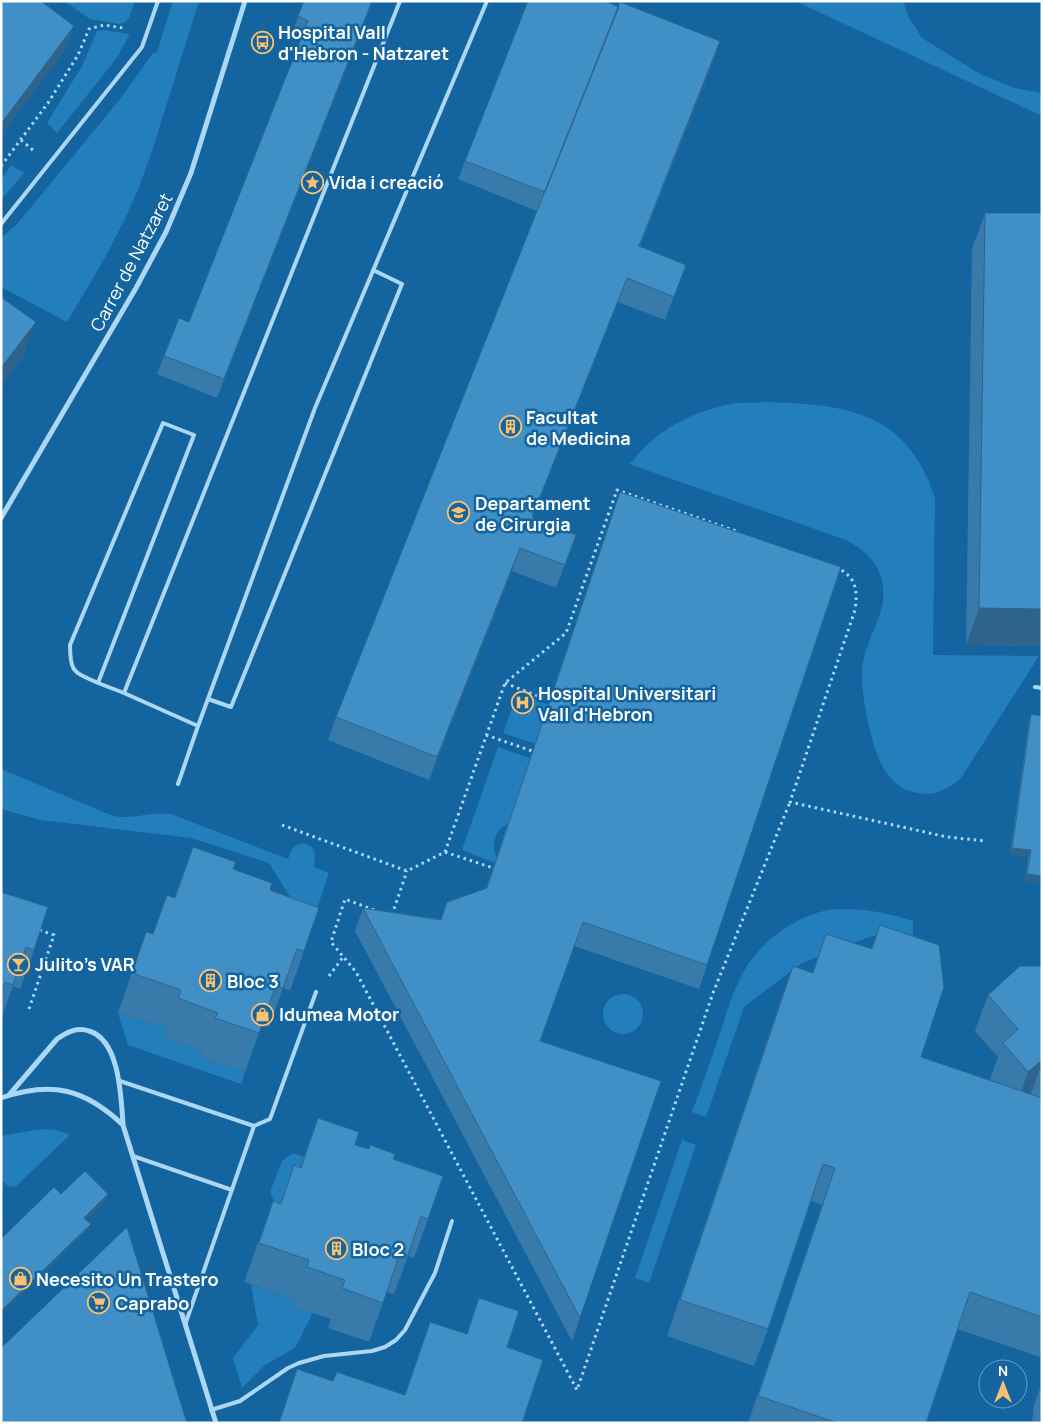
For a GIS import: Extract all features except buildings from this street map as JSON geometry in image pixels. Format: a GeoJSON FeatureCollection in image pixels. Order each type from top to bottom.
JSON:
{"type":"FeatureCollection","features":[{"type":"Feature","properties":{"kind":"street","name":"Carrer de Natzaret"},"geometry":{"type":"LineString","coordinates":[[1,518],[136,288],[166,232],[191,173],[245,1]]}},
{"type":"Feature","properties":{"kind":"street"},"geometry":{"type":"LineString","coordinates":[[8,1096],[58,1039],[66,1033],[75,1030],[95,1033],[108,1046],[120,1081],[123,1125],[216,1423]]}},
{"type":"Feature","properties":{"kind":"street"},"geometry":{"type":"LineString","coordinates":[[1,1098],[30,1090],[52,1089],[73,1092],[92,1100],[123,1125]]}},
{"type":"Feature","properties":{"kind":"lane"},"geometry":{"type":"LineString","coordinates":[[1,224],[142,47],[158,1]]}},
{"type":"Feature","properties":{"kind":"lane"},"geometry":{"type":"LineString","coordinates":[[124,693],[400,1]]}},
{"type":"Feature","properties":{"kind":"lane"},"geometry":{"type":"LineString","coordinates":[[178,784],[315,408],[487,1]]}},
{"type":"Feature","properties":{"kind":"lane"},"geometry":{"type":"LineString","coordinates":[[208,699],[231,706],[402,284],[373,270]]}},
{"type":"Feature","properties":{"kind":"lane"},"geometry":{"type":"LineString","coordinates":[[98,683],[194,435],[162,423],[70,644],[70,661],[76,672],[98,683],[198,726]]}},
{"type":"Feature","properties":{"kind":"lane"},"geometry":{"type":"LineString","coordinates":[[1035,687],[1042,688]]}},
{"type":"Feature","properties":{"kind":"lane"},"geometry":{"type":"LineString","coordinates":[[120,1081],[254,1126],[270,1119],[316,992]]}},
{"type":"Feature","properties":{"kind":"lane"},"geometry":{"type":"LineString","coordinates":[[185,1325],[254,1126]]}},
{"type":"Feature","properties":{"kind":"lane"},"geometry":{"type":"LineString","coordinates":[[133,1156],[232,1190]]}},
{"type":"Feature","properties":{"kind":"lane"},"geometry":{"type":"LineString","coordinates":[[212,1410],[240,1401],[288,1368],[300,1363],[324,1356],[372,1351],[385,1347],[396,1340],[405,1330],[435,1273],[452,1221]]}},
{"type":"Feature","properties":{"kind":"path"},"geometry":{"type":"LineString","coordinates":[[1,166],[48,104],[78,55],[89,29],[104,25],[124,28]]}},
{"type":"Feature","properties":{"kind":"path"},"geometry":{"type":"LineString","coordinates":[[384,914],[391,916],[407,871],[445,852],[505,683],[566,633],[617,490],[744,534]]}},
{"type":"Feature","properties":{"kind":"path"},"geometry":{"type":"LineString","coordinates":[[601,534],[610,538]]}},
{"type":"Feature","properties":{"kind":"path"},"geometry":{"type":"LineString","coordinates":[[378,911],[345,899],[331,942],[356,972],[577,1390],[712,993],[790,802],[855,610],[857,597],[854,583],[846,572],[834,566]]}},
{"type":"Feature","properties":{"kind":"path"},"geometry":{"type":"LineString","coordinates":[[505,683],[559,705]]}},
{"type":"Feature","properties":{"kind":"path"},"geometry":{"type":"LineString","coordinates":[[486,735],[538,753]]}},
{"type":"Feature","properties":{"kind":"path"},"geometry":{"type":"LineString","coordinates":[[790,802],[947,837],[986,841]]}},
{"type":"Feature","properties":{"kind":"path"},"geometry":{"type":"LineString","coordinates":[[282,825],[407,871]]}},
{"type":"Feature","properties":{"kind":"path"},"geometry":{"type":"LineString","coordinates":[[445,852],[500,870]]}},
{"type":"Feature","properties":{"kind":"path"},"geometry":{"type":"LineString","coordinates":[[29,1009],[54,935],[37,929]]}},
{"type":"Feature","properties":{"kind":"shaded area"},"geometry":{"type":"Polygon","coordinates":[[[64,1],[135,1],[129,18],[119,24],[90,19],[64,1]]]}},
{"type":"Feature","properties":{"kind":"shaded area"},"geometry":{"type":"Polygon","coordinates":[[[173,1],[199,1],[152,151],[138,190],[123,223],[67,322],[1,287],[1,238],[18,223],[120,99],[153,53],[157,52],[173,1]]]}},
{"type":"Feature","properties":{"kind":"shaded area"},"geometry":{"type":"Polygon","coordinates":[[[795,1],[903,1],[908,16],[922,38],[980,74],[1015,88],[1042,93],[1042,116],[795,1]]]}},
{"type":"Feature","properties":{"kind":"shaded area"},"geometry":{"type":"Polygon","coordinates":[[[104,30],[130,34],[116,59],[57,133],[47,123],[82,66],[97,31],[104,30]]]}},
{"type":"Feature","properties":{"kind":"shaded area"},"geometry":{"type":"Polygon","coordinates":[[[11,165],[24,173],[1,200],[1,180],[11,165]]]}},
{"type":"Feature","properties":{"kind":"shaded area"},"geometry":{"type":"Polygon","coordinates":[[[765,402],[822,406],[870,418],[891,430],[908,447],[923,469],[935,498],[933,655],[1039,656],[961,778],[939,792],[927,794],[909,791],[901,787],[886,772],[871,735],[864,702],[862,673],[863,662],[883,602],[883,592],[880,574],[869,556],[846,540],[629,464],[655,438],[676,424],[700,412],[738,403],[765,402]]]}},
{"type":"Feature","properties":{"kind":"shaded area"},"geometry":{"type":"Polygon","coordinates":[[[518,692],[609,730],[517,819],[498,832],[495,837],[494,850],[500,865],[462,850],[498,747],[555,767],[560,752],[503,733],[518,692]]]}},
{"type":"Feature","properties":{"kind":"shaded area"},"geometry":{"type":"Polygon","coordinates":[[[1,769],[113,816],[171,814],[288,859],[291,850],[295,846],[304,844],[310,846],[315,853],[314,867],[329,873],[310,929],[269,863],[191,838],[41,820],[1,809],[1,769]]]}},
{"type":"Feature","properties":{"kind":"shaded area"},"geometry":{"type":"Polygon","coordinates":[[[850,909],[882,913],[913,921],[913,936],[872,936],[802,963],[744,1007],[706,1117],[692,1112],[734,992],[747,966],[755,955],[776,935],[800,920],[827,910],[850,909]]]}},
{"type":"Feature","properties":{"kind":"shaded area"},"geometry":{"type":"Polygon","coordinates":[[[627,994],[634,997],[640,1003],[643,1014],[642,1022],[634,1031],[627,1034],[619,1034],[612,1031],[604,1022],[603,1010],[606,1003],[615,995],[627,994]]]}},
{"type":"Feature","properties":{"kind":"shaded area"},"geometry":{"type":"Polygon","coordinates":[[[118,1013],[167,1029],[164,1038],[203,1052],[201,1057],[245,1072],[241,1084],[128,1045],[118,1013]]]}},
{"type":"Feature","properties":{"kind":"shaded area"},"geometry":{"type":"Polygon","coordinates":[[[45,1129],[56,1130],[70,1135],[15,1187],[8,1186],[1,1179],[1,1136],[45,1129]]]}},
{"type":"Feature","properties":{"kind":"shaded area"},"geometry":{"type":"Polygon","coordinates":[[[682,1140],[696,1145],[649,1283],[635,1278],[682,1140]]]}},
{"type":"Feature","properties":{"kind":"shaded area"},"geometry":{"type":"Polygon","coordinates":[[[293,1153],[304,1157],[286,1207],[276,1206],[270,1192],[282,1161],[293,1153]]]}},
{"type":"Feature","properties":{"kind":"shaded area"},"geometry":{"type":"Polygon","coordinates":[[[251,1285],[295,1300],[293,1306],[313,1313],[295,1348],[265,1365],[242,1388],[233,1358],[258,1325],[251,1285]]]}},
{"type":"Feature","properties":{"kind":"place","name":"Hospital Vall d'Hebron - Natzaret"},"geometry":{"type":"Point","coordinates":[262,42]}},
{"type":"Feature","properties":{"kind":"place","name":"Vida i creació"},"geometry":{"type":"Point","coordinates":[313,182]}},
{"type":"Feature","properties":{"kind":"place","name":"Facultat de Medicina"},"geometry":{"type":"Point","coordinates":[510,427]}},
{"type":"Feature","properties":{"kind":"place","name":"Departament de Cirurgia"},"geometry":{"type":"Point","coordinates":[459,513]}},
{"type":"Feature","properties":{"kind":"place","name":"Hospital Universitari Vall d'Hebron"},"geometry":{"type":"Point","coordinates":[522,703]}},
{"type":"Feature","properties":{"kind":"place","name":"Julito's VAR"},"geometry":{"type":"Point","coordinates":[19,964]}},
{"type":"Feature","properties":{"kind":"place","name":"Bloc 3"},"geometry":{"type":"Point","coordinates":[211,981]}},
{"type":"Feature","properties":{"kind":"place","name":"Idumea Motor"},"geometry":{"type":"Point","coordinates":[263,1014]}},
{"type":"Feature","properties":{"kind":"place","name":"Bloc 2"},"geometry":{"type":"Point","coordinates":[336,1249]}},
{"type":"Feature","properties":{"kind":"place","name":"Necesito Un Trastero"},"geometry":{"type":"Point","coordinates":[20,1279]}},
{"type":"Feature","properties":{"kind":"place","name":"Caprabo"},"geometry":{"type":"Point","coordinates":[99,1303]}}]}
